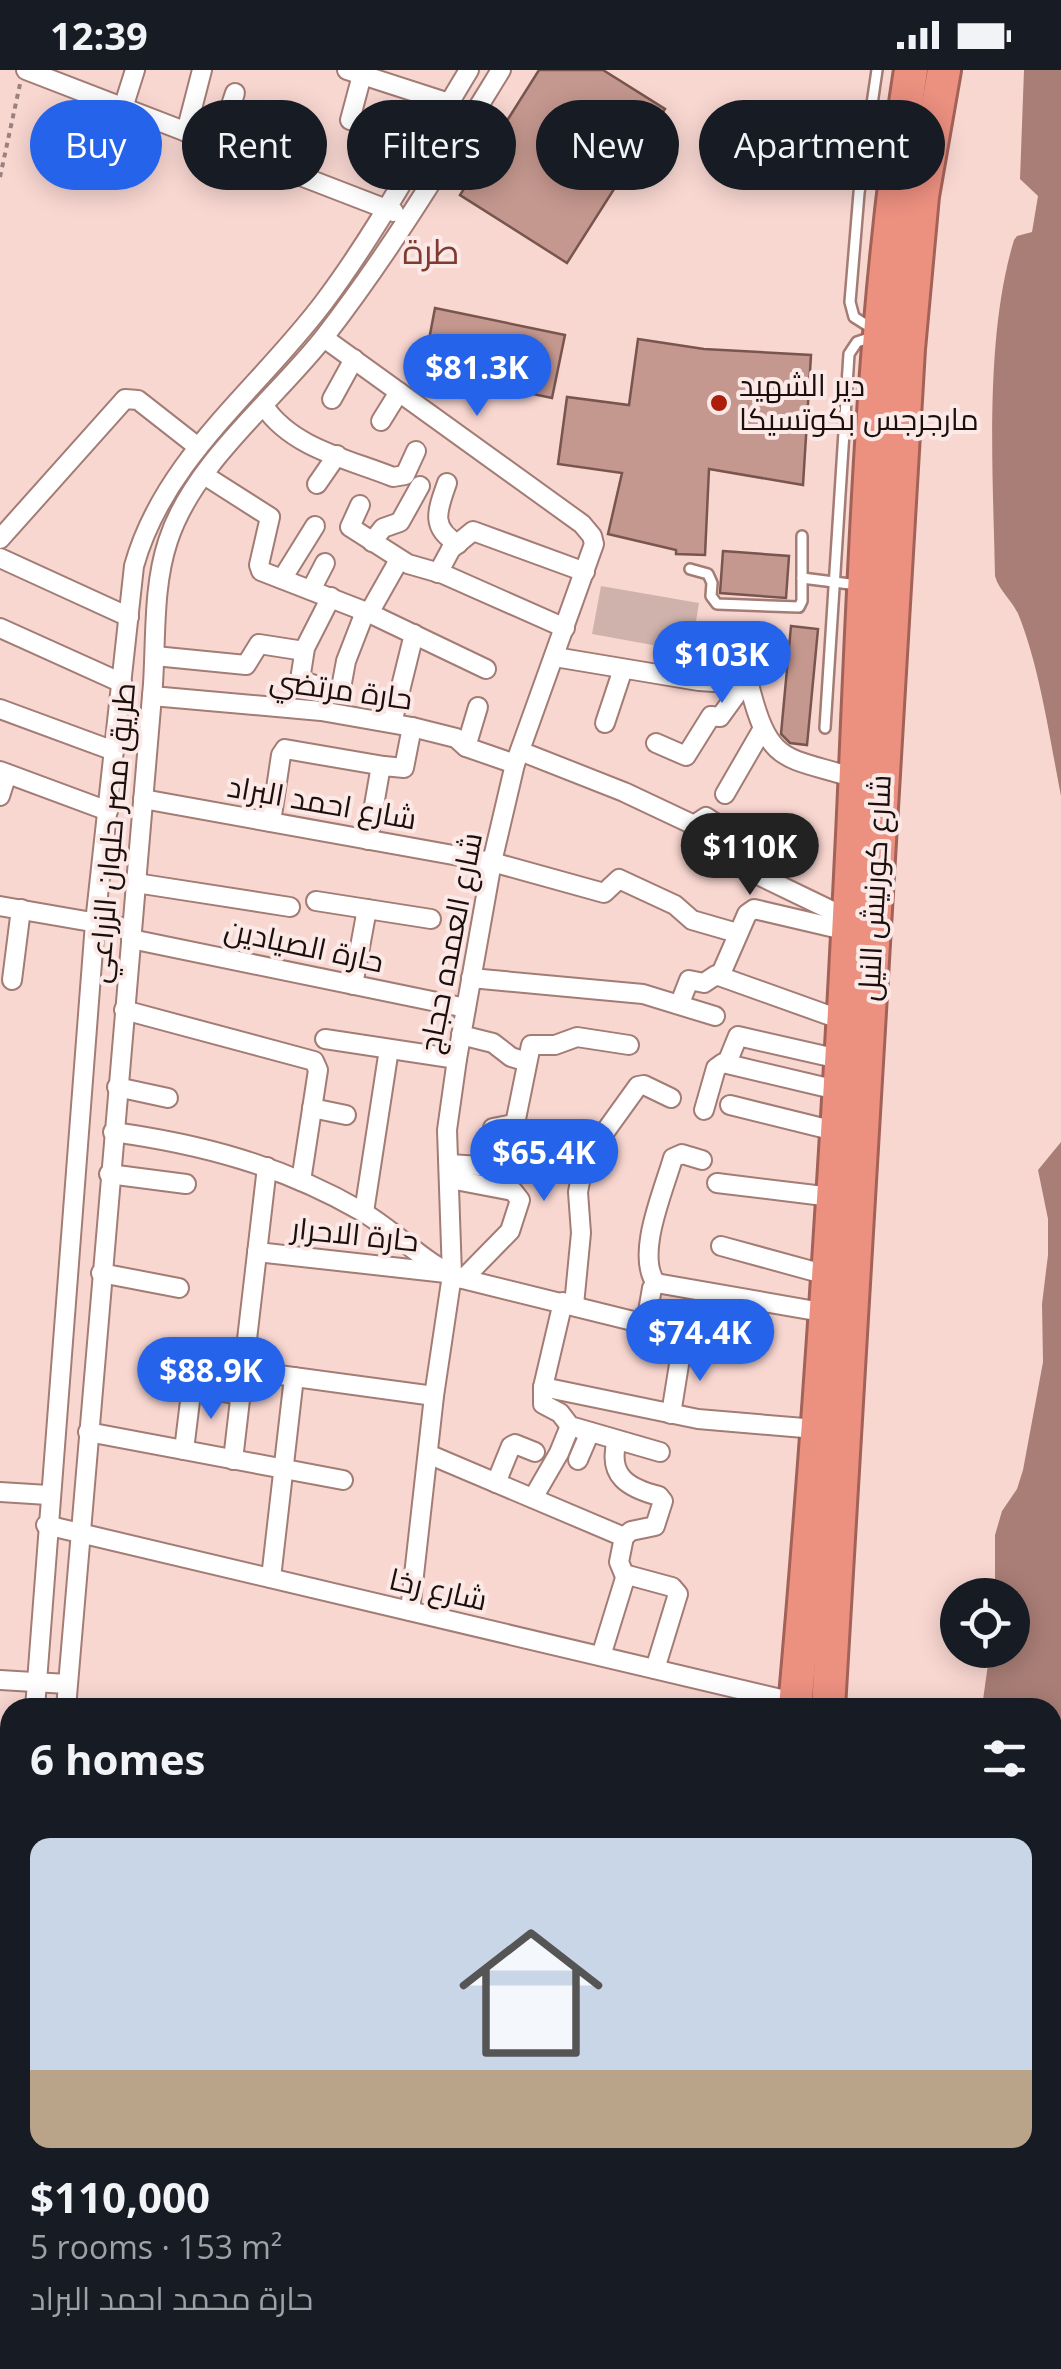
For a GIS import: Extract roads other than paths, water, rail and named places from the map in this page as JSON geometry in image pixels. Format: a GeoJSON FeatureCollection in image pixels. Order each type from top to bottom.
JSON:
{"type":"FeatureCollection","features":[{"type":"Feature","properties":{"kind":"highway","name":"شارع كورنيش النيل"},"geometry":{"type":"LineString","coordinates":[[797,1698],[816,1430],[838,1315],[826,1275],[856,778],[851,584],[856,476],[880,334],[897,157],[911,70]]}},
{"type":"Feature","properties":{"kind":"highway","name":"شارع كورنيش النيل"},"geometry":{"type":"LineString","coordinates":[[798,1698],[838,1315],[908,349],[922,196],[944,70]]}},
{"type":"Feature","properties":{"kind":"street"},"geometry":{"type":"LineString","coordinates":[[24,70],[59,76],[107,100]]}},
{"type":"Feature","properties":{"kind":"street"},"geometry":{"type":"LineString","coordinates":[[126,100],[135,70]]}},
{"type":"Feature","properties":{"kind":"street"},"geometry":{"type":"LineString","coordinates":[[194,100],[202,70]]}},
{"type":"Feature","properties":{"kind":"street","name":"طريق مصر حلوان الزراعي"},"geometry":{"type":"LineString","coordinates":[[451,100],[469,70]]}},
{"type":"Feature","properties":{"kind":"street","name":"طريق مصر حلوان الزراعي"},"geometry":{"type":"LineString","coordinates":[[66,1698],[160,575],[168,539],[204,475],[324,338],[410,219],[502,70]]}},
{"type":"Feature","properties":{"kind":"street"},"geometry":{"type":"LineString","coordinates":[[352,100],[354,72],[440,100]]}},
{"type":"Feature","properties":{"kind":"street"},"geometry":{"type":"LineString","coordinates":[[232,100],[235,92]]}},
{"type":"Feature","properties":{"kind":"street"},"geometry":{"type":"LineString","coordinates":[[327,186],[410,219]]}},
{"type":"Feature","properties":{"kind":"street","name":"طريق مصر حلوان الزراعي"},"geometry":{"type":"LineString","coordinates":[[35,1698],[95,923],[134,566],[156,511],[198,447],[322,304],[395,190]]}},
{"type":"Feature","properties":{"kind":"street"},"geometry":{"type":"LineString","coordinates":[[324,338],[400,392],[381,421]]}},
{"type":"Feature","properties":{"kind":"street"},"geometry":{"type":"LineString","coordinates":[[332,400],[354,360]]}},
{"type":"Feature","properties":{"kind":"street","name":"شارع العمده حجاج"},"geometry":{"type":"LineString","coordinates":[[400,392],[582,524],[592,536],[592,552],[518,758],[492,862],[461,1035],[447,1130],[454,1276],[434,1396],[410,1611]]}},
{"type":"Feature","properties":{"kind":"street"},"geometry":{"type":"LineString","coordinates":[[0,539],[118,402],[138,400],[198,447]]}},
{"type":"Feature","properties":{"kind":"street"},"geometry":{"type":"LineString","coordinates":[[264,406],[289,433],[399,477],[408,471],[416,451]]}},
{"type":"Feature","properties":{"kind":"street"},"geometry":{"type":"LineString","coordinates":[[317,484],[336,455]]}},
{"type":"Feature","properties":{"kind":"street"},"geometry":{"type":"LineString","coordinates":[[204,475],[270,517],[261,571],[367,613],[486,669]]}},
{"type":"Feature","properties":{"kind":"street"},"geometry":{"type":"LineString","coordinates":[[447,483],[440,505],[439,528],[443,536],[458,544]]}},
{"type":"Feature","properties":{"kind":"street"},"geometry":{"type":"LineString","coordinates":[[372,542],[383,528],[400,522],[420,486]]}},
{"type":"Feature","properties":{"kind":"street"},"geometry":{"type":"LineString","coordinates":[[360,505],[350,527],[399,560],[438,572],[566,628]]}},
{"type":"Feature","properties":{"kind":"street"},"geometry":{"type":"LineString","coordinates":[[282,578],[315,526]]}},
{"type":"Feature","properties":{"kind":"street"},"geometry":{"type":"LineString","coordinates":[[438,572],[448,551],[471,532],[478,532],[585,572]]}},
{"type":"Feature","properties":{"kind":"street"},"geometry":{"type":"LineString","coordinates":[[0,558],[129,617]]}},
{"type":"Feature","properties":{"kind":"street"},"geometry":{"type":"LineString","coordinates":[[341,688],[350,649],[399,560]]}},
{"type":"Feature","properties":{"kind":"street"},"geometry":{"type":"LineString","coordinates":[[311,590],[325,564]]}},
{"type":"Feature","properties":{"kind":"street"},"geometry":{"type":"LineString","coordinates":[[321,687],[300,681],[304,651],[331,598]]}},
{"type":"Feature","properties":{"kind":"street"},"geometry":{"type":"LineString","coordinates":[[0,628],[122,683]]}},
{"type":"Feature","properties":{"kind":"street"},"geometry":{"type":"LineString","coordinates":[[392,723],[414,634]]}},
{"type":"Feature","properties":{"kind":"street"},"geometry":{"type":"LineString","coordinates":[[155,656],[246,666],[259,644],[304,651]]}},
{"type":"Feature","properties":{"kind":"street"},"geometry":{"type":"LineString","coordinates":[[555,657],[700,681],[744,684],[750,688],[762,730],[786,758],[856,778]]}},
{"type":"Feature","properties":{"kind":"street"},"geometry":{"type":"LineString","coordinates":[[605,723],[623,669]]}},
{"type":"Feature","properties":{"kind":"street"},"geometry":{"type":"LineString","coordinates":[[656,743],[686,756],[711,716],[720,717],[744,684]]}},
{"type":"Feature","properties":{"kind":"street","name":"حارة مرتضي"},"geometry":{"type":"LineString","coordinates":[[152,696],[322,711],[456,738],[466,747],[518,758],[624,792],[694,825],[706,816],[760,853]]}},
{"type":"Feature","properties":{"kind":"street"},"geometry":{"type":"LineString","coordinates":[[466,747],[478,706]]}},
{"type":"Feature","properties":{"kind":"street"},"geometry":{"type":"LineString","coordinates":[[0,709],[114,750]]}},
{"type":"Feature","properties":{"kind":"street"},"geometry":{"type":"LineString","coordinates":[[271,822],[286,749],[404,768],[412,727]]}},
{"type":"Feature","properties":{"kind":"street"},"geometry":{"type":"LineString","coordinates":[[725,794],[762,730]]}},
{"type":"Feature","properties":{"kind":"street"},"geometry":{"type":"LineString","coordinates":[[368,840],[379,772],[384,766]]}},
{"type":"Feature","properties":{"kind":"street"},"geometry":{"type":"LineString","coordinates":[[0,796],[3,773],[108,811]]}},
{"type":"Feature","properties":{"kind":"street","name":"شارع احمد البراد"},"geometry":{"type":"LineString","coordinates":[[144,798],[492,862],[604,893],[607,876],[676,905],[692,920],[737,934]]}},
{"type":"Feature","properties":{"kind":"street"},"geometry":{"type":"LineString","coordinates":[[211,831],[213,811]]}},
{"type":"Feature","properties":{"kind":"street"},"geometry":{"type":"LineString","coordinates":[[777,825],[755,864],[758,875],[848,925]]}},
{"type":"Feature","properties":{"kind":"street"},"geometry":{"type":"LineString","coordinates":[[136,882],[290,908]]}},
{"type":"Feature","properties":{"kind":"street"},"geometry":{"type":"LineString","coordinates":[[316,902],[432,920]]}},
{"type":"Feature","properties":{"kind":"street","name":"حارة الصيادين"},"geometry":{"type":"LineString","coordinates":[[0,906],[95,923],[466,1008]]}},
{"type":"Feature","properties":{"kind":"street"},"geometry":{"type":"LineString","coordinates":[[353,985],[367,909]]}},
{"type":"Feature","properties":{"kind":"street"},"geometry":{"type":"LineString","coordinates":[[720,976],[747,914],[758,909],[848,925]]}},
{"type":"Feature","properties":{"kind":"street"},"geometry":{"type":"LineString","coordinates":[[12,980],[21,910]]}},
{"type":"Feature","properties":{"kind":"street"},"geometry":{"type":"LineString","coordinates":[[680,1003],[689,980],[704,983],[713,974],[842,1020]]}},
{"type":"Feature","properties":{"kind":"street"},"geometry":{"type":"LineString","coordinates":[[471,978],[643,994],[715,1016]]}},
{"type":"Feature","properties":{"kind":"street"},"geometry":{"type":"LineString","coordinates":[[124,1010],[310,1058],[318,1070],[301,1181]]}},
{"type":"Feature","properties":{"kind":"street"},"geometry":{"type":"LineString","coordinates":[[461,1035],[487,1041],[511,1057],[527,1062]]}},
{"type":"Feature","properties":{"kind":"street"},"geometry":{"type":"LineString","coordinates":[[727,1063],[738,1036],[838,1075]]}},
{"type":"Feature","properties":{"kind":"street"},"geometry":{"type":"LineString","coordinates":[[486,1166],[493,1128],[512,1124],[516,1119],[534,1044],[555,1045],[576,1037],[628,1045]]}},
{"type":"Feature","properties":{"kind":"street"},"geometry":{"type":"LineString","coordinates":[[325,1039],[457,1059]]}},
{"type":"Feature","properties":{"kind":"street"},"geometry":{"type":"LineString","coordinates":[[364,1212],[389,1049]]}},
{"type":"Feature","properties":{"kind":"street"},"geometry":{"type":"LineString","coordinates":[[704,1110],[718,1064],[838,1075]]}},
{"type":"Feature","properties":{"kind":"street"},"geometry":{"type":"LineString","coordinates":[[543,1396],[568,1303],[584,1161],[640,1084],[671,1098]]}},
{"type":"Feature","properties":{"kind":"street"},"geometry":{"type":"LineString","coordinates":[[117,1087],[168,1098]]}},
{"type":"Feature","properties":{"kind":"street"},"geometry":{"type":"LineString","coordinates":[[730,1106],[835,1131]]}},
{"type":"Feature","properties":{"kind":"street"},"geometry":{"type":"LineString","coordinates":[[312,1108],[346,1115]]}},
{"type":"Feature","properties":{"kind":"street"},"geometry":{"type":"LineString","coordinates":[[112,1132],[216,1150],[267,1166],[364,1212],[454,1276],[510,1231],[520,1200],[513,1191],[450,1171]]}},
{"type":"Feature","properties":{"kind":"street"},"geometry":{"type":"LineString","coordinates":[[702,1160],[682,1154],[674,1158],[653,1226],[648,1259],[656,1282],[838,1315]]}},
{"type":"Feature","properties":{"kind":"street"},"geometry":{"type":"LineString","coordinates":[[450,1171],[532,1161],[584,1161]]}},
{"type":"Feature","properties":{"kind":"street"},"geometry":{"type":"LineString","coordinates":[[233,1460],[267,1166]]}},
{"type":"Feature","properties":{"kind":"street"},"geometry":{"type":"LineString","coordinates":[[109,1174],[186,1184]]}},
{"type":"Feature","properties":{"kind":"street"},"geometry":{"type":"LineString","coordinates":[[717,1182],[832,1197]]}},
{"type":"Feature","properties":{"kind":"street"},"geometry":{"type":"LineString","coordinates":[[721,1246],[826,1275]]}},
{"type":"Feature","properties":{"kind":"street","name":"حارة الاحرار"},"geometry":{"type":"LineString","coordinates":[[257,1252],[454,1276],[642,1321],[647,1317],[656,1282]]}},
{"type":"Feature","properties":{"kind":"street"},"geometry":{"type":"LineString","coordinates":[[101,1273],[178,1288]]}},
{"type":"Feature","properties":{"kind":"street"},"geometry":{"type":"LineString","coordinates":[[671,1414],[682,1346]]}},
{"type":"Feature","properties":{"kind":"street"},"geometry":{"type":"LineString","coordinates":[[197,1356],[294,1377],[434,1396]]}},
{"type":"Feature","properties":{"kind":"street"},"geometry":{"type":"LineString","coordinates":[[271,1578],[294,1377]]}},
{"type":"Feature","properties":{"kind":"street"},"geometry":{"type":"LineString","coordinates":[[184,1450],[192,1392],[200,1388],[240,1395]]}},
{"type":"Feature","properties":{"kind":"street"},"geometry":{"type":"LineString","coordinates":[[543,1396],[748,1425],[816,1430]]}},
{"type":"Feature","properties":{"kind":"street"},"geometry":{"type":"LineString","coordinates":[[543,1396],[570,1426],[660,1452]]}},
{"type":"Feature","properties":{"kind":"street"},"geometry":{"type":"LineString","coordinates":[[532,1498],[570,1426]]}},
{"type":"Feature","properties":{"kind":"street"},"geometry":{"type":"LineString","coordinates":[[88,1432],[343,1480]]}},
{"type":"Feature","properties":{"kind":"street"},"geometry":{"type":"LineString","coordinates":[[578,1460],[590,1432]]}},
{"type":"Feature","properties":{"kind":"street"},"geometry":{"type":"LineString","coordinates":[[601,1656],[626,1576],[619,1562],[624,1537],[628,1532],[664,1525],[662,1498],[625,1483],[613,1459],[617,1440]]}},
{"type":"Feature","properties":{"kind":"street"},"geometry":{"type":"LineString","coordinates":[[496,1483],[513,1444],[535,1452]]}},
{"type":"Feature","properties":{"kind":"street"},"geometry":{"type":"LineString","coordinates":[[428,1454],[624,1537]]}},
{"type":"Feature","properties":{"kind":"street"},"geometry":{"type":"LineString","coordinates":[[0,1492],[48,1495]]}},
{"type":"Feature","properties":{"kind":"street","name":"شارع رخا"},"geometry":{"type":"LineString","coordinates":[[46,1526],[769,1698]]}},
{"type":"Feature","properties":{"kind":"street"},"geometry":{"type":"LineString","coordinates":[[626,1576],[672,1586],[677,1591],[654,1669]]}},
{"type":"Feature","properties":{"kind":"street"},"geometry":{"type":"LineString","coordinates":[[0,1680],[67,1684]]}},
{"type":"Feature","properties":{"kind":"lane"},"geometry":{"type":"LineString","coordinates":[[877,70],[859,193],[850,302],[861,324],[880,334]]}},
{"type":"Feature","properties":{"kind":"lane"},"geometry":{"type":"LineString","coordinates":[[690,569],[708,574],[711,596],[723,606],[798,607],[802,602],[802,536]]}},
{"type":"Feature","properties":{"kind":"lane"},"geometry":{"type":"LineString","coordinates":[[802,578],[851,584],[825,728]]}},
{"type":"Feature","properties":{"kind":"place","name":"دير الشهيد مارجرجس بكوتسيكا"},"geometry":{"type":"Point","coordinates":[719,403]}},
{"type":"Feature","properties":{"kind":"district","name":"طرة"},"geometry":{"type":"Point","coordinates":[431,252]}}]}
